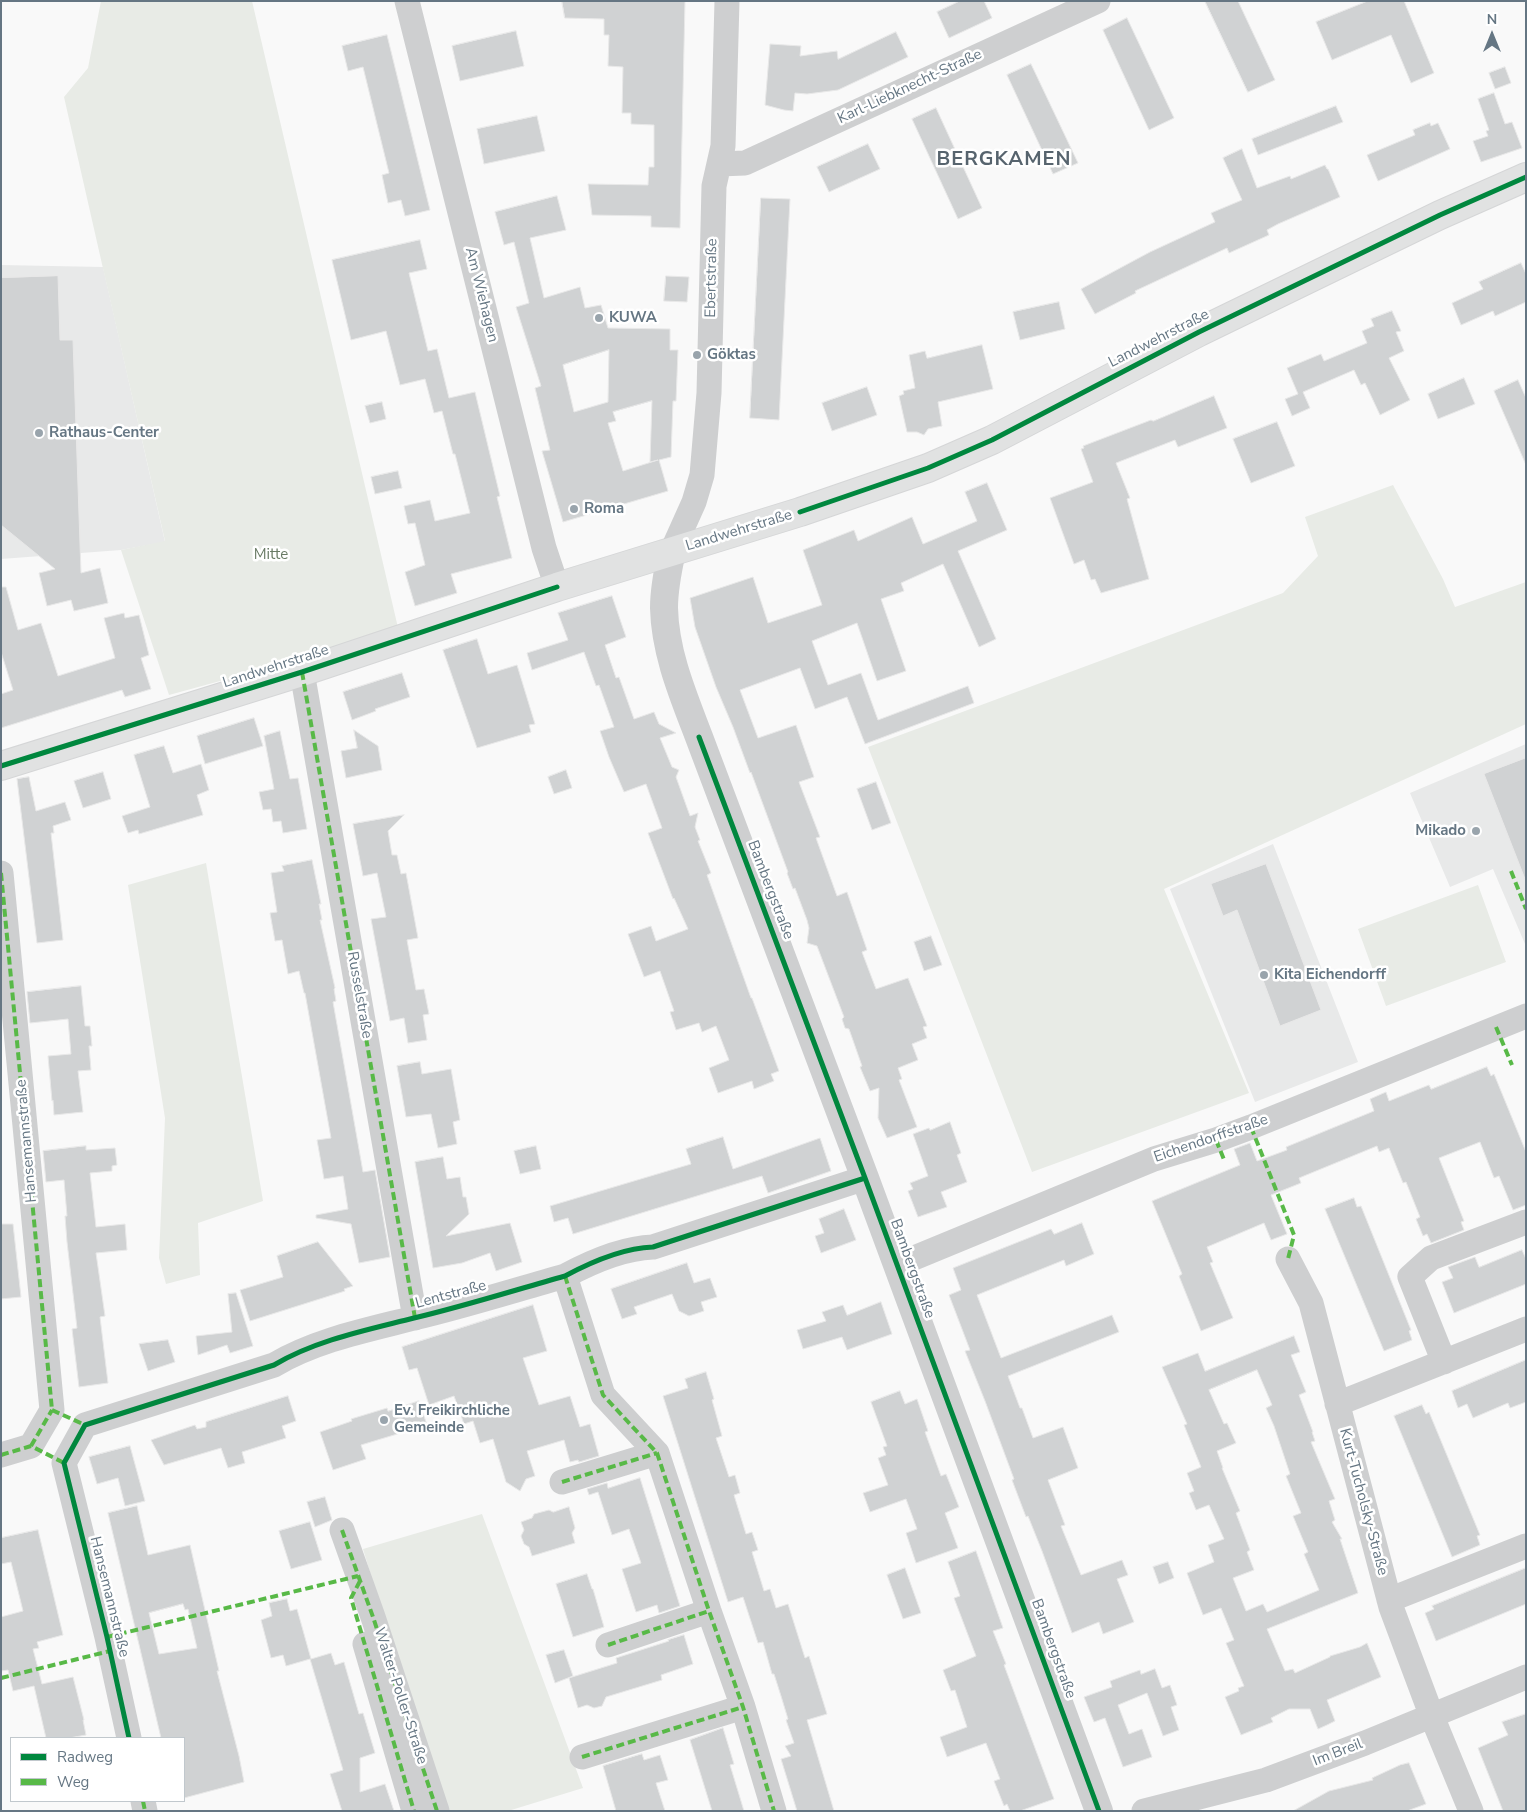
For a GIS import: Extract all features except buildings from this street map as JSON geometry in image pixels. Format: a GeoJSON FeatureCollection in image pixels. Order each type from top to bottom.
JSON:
{"type":"FeatureCollection","features":[{"type":"Feature","properties":{"kind":"main road","name":"Landwehrstraße"},"geometry":{"type":"LineString","coordinates":[[1,766],[302,672],[557,587],[800,512],[928,468],[982,444],[1199,332],[1440,215],[1526,177]]}},
{"type":"Feature","properties":{"kind":"street","name":"Am Wiehagen"},"geometry":{"type":"LineString","coordinates":[[408,1],[538,525],[557,587]]}},
{"type":"Feature","properties":{"kind":"street","name":"Ebertstraße"},"geometry":{"type":"LineString","coordinates":[[672,551],[694,502],[702,475],[709,393],[714,186],[724,146],[727,1]]}},
{"type":"Feature","properties":{"kind":"street","name":"Karl-Liebknecht-Straße"},"geometry":{"type":"LineString","coordinates":[[719,164],[745,163],[1098,1]]}},
{"type":"Feature","properties":{"kind":"street","name":"Bambergstraße"},"geometry":{"type":"LineString","coordinates":[[672,551],[665,590],[664,608],[670,657],[1099,1811]]}},
{"type":"Feature","properties":{"kind":"street","name":"Russelstraße"},"geometry":{"type":"LineString","coordinates":[[302,672],[415,1318]]}},
{"type":"Feature","properties":{"kind":"street","name":"Hansemannstraße"},"geometry":{"type":"LineString","coordinates":[[1,873],[52,1410],[31,1446],[1,1455]]}},
{"type":"Feature","properties":{"kind":"street","name":"Eichendorffstraße"},"geometry":{"type":"LineString","coordinates":[[897,1265],[1154,1159],[1252,1127],[1526,1016]]}},
{"type":"Feature","properties":{"kind":"street","name":"Lentstraße"},"geometry":{"type":"LineString","coordinates":[[64,1463],[84,1425],[274,1365],[296,1352],[373,1328],[565,1276],[588,1264],[640,1247],[653,1247],[865,1178]]}},
{"type":"Feature","properties":{"kind":"street"},"geometry":{"type":"LineString","coordinates":[[1444,1362],[1410,1277],[1431,1258],[1526,1222]]}},
{"type":"Feature","properties":{"kind":"street","name":"Kurt-Tucholsky-Straße"},"geometry":{"type":"LineString","coordinates":[[1288,1259],[1311,1303],[1389,1600],[1431,1714],[1471,1811]]}},
{"type":"Feature","properties":{"kind":"street"},"geometry":{"type":"LineString","coordinates":[[565,1276],[603,1395],[657,1453],[743,1707],[774,1811]]}},
{"type":"Feature","properties":{"kind":"street"},"geometry":{"type":"LineString","coordinates":[[1337,1404],[1526,1329]]}},
{"type":"Feature","properties":{"kind":"street"},"geometry":{"type":"LineString","coordinates":[[562,1482],[657,1453]]}},
{"type":"Feature","properties":{"kind":"street","name":"Hansemannstraße"},"geometry":{"type":"LineString","coordinates":[[64,1463],[107,1637],[129,1737]]}},
{"type":"Feature","properties":{"kind":"street","name":"Walter-Poller-Straße"},"geometry":{"type":"LineString","coordinates":[[342,1530],[438,1811]]}},
{"type":"Feature","properties":{"kind":"street"},"geometry":{"type":"LineString","coordinates":[[1389,1600],[1526,1546]]}},
{"type":"Feature","properties":{"kind":"street","name":"Walter-Poller-Straße"},"geometry":{"type":"LineString","coordinates":[[360,1581],[352,1598],[414,1811]]}},
{"type":"Feature","properties":{"kind":"street"},"geometry":{"type":"LineString","coordinates":[[608,1645],[709,1611]]}},
{"type":"Feature","properties":{"kind":"street","name":"Im Breil"},"geometry":{"type":"LineString","coordinates":[[1144,1811],[1266,1780],[1365,1743],[1431,1714],[1526,1677]]}},
{"type":"Feature","properties":{"kind":"street"},"geometry":{"type":"LineString","coordinates":[[582,1757],[743,1707]]}},
{"type":"Feature","properties":{"kind":"shaded area"},"geometry":{"type":"Polygon","coordinates":[[[1,265],[103,267],[165,542],[121,550],[1,559],[1,265]]]}},
{"type":"Feature","properties":{"kind":"shaded area","name":"Mikado"},"geometry":{"type":"Polygon","coordinates":[[[1526,744],[1525,944],[1493,869],[1450,887],[1410,793],[1526,744]]]}},
{"type":"Feature","properties":{"kind":"shaded area","name":"Kita Eichendorff"},"geometry":{"type":"Polygon","coordinates":[[[1273,844],[1358,1062],[1255,1102],[1170,889],[1273,844]]]}},
{"type":"Feature","properties":{"kind":"green space","name":"Mitte"},"geometry":{"type":"Polygon","coordinates":[[[101,1],[252,1],[399,632],[169,695],[121,550],[165,541],[64,97],[88,68],[101,1]]]}},
{"type":"Feature","properties":{"kind":"green space"},"geometry":{"type":"Polygon","coordinates":[[[1393,485],[1443,579],[1455,607],[1526,582],[1526,724],[1164,889],[1249,1093],[1032,1172],[868,747],[1283,593],[1318,556],[1305,517],[1393,485]]]}},
{"type":"Feature","properties":{"kind":"green space"},"geometry":{"type":"Polygon","coordinates":[[[206,863],[263,1201],[198,1223],[200,1275],[166,1284],[159,1258],[165,1118],[128,885],[206,863]]]}},
{"type":"Feature","properties":{"kind":"green space"},"geometry":{"type":"Polygon","coordinates":[[[1478,885],[1506,962],[1386,1006],[1358,929],[1478,885]]]}},
{"type":"Feature","properties":{"kind":"green space"},"geometry":{"type":"Polygon","coordinates":[[[482,1514],[583,1788],[508,1811],[448,1811],[384,1619],[363,1549],[482,1514]]]}},
{"type":"Feature","properties":{"kind":"marked path"},"geometry":{"type":"LineString","coordinates":[[302,672],[415,1318]]}},
{"type":"Feature","properties":{"kind":"marked path"},"geometry":{"type":"LineString","coordinates":[[1511,871],[1526,909]]}},
{"type":"Feature","properties":{"kind":"marked path"},"geometry":{"type":"LineString","coordinates":[[1,873],[52,1410]]}},
{"type":"Feature","properties":{"kind":"marked path"},"geometry":{"type":"LineString","coordinates":[[1496,1027],[1512,1065]]}},
{"type":"Feature","properties":{"kind":"marked path"},"geometry":{"type":"LineString","coordinates":[[1251,1127],[1294,1235],[1288,1259]]}},
{"type":"Feature","properties":{"kind":"marked path"},"geometry":{"type":"LineString","coordinates":[[1216,1140],[1225,1162]]}},
{"type":"Feature","properties":{"kind":"marked path"},"geometry":{"type":"LineString","coordinates":[[565,1276],[603,1395],[657,1453],[743,1707],[774,1811]]}},
{"type":"Feature","properties":{"kind":"marked path"},"geometry":{"type":"LineString","coordinates":[[52,1410],[85,1425]]}},
{"type":"Feature","properties":{"kind":"marked path"},"geometry":{"type":"LineString","coordinates":[[31,1446],[52,1410]]}},
{"type":"Feature","properties":{"kind":"marked path"},"geometry":{"type":"LineString","coordinates":[[1,1455],[31,1446],[64,1463]]}},
{"type":"Feature","properties":{"kind":"marked path"},"geometry":{"type":"LineString","coordinates":[[562,1482],[657,1453]]}},
{"type":"Feature","properties":{"kind":"marked path"},"geometry":{"type":"LineString","coordinates":[[342,1530],[373,1617],[437,1811]]}},
{"type":"Feature","properties":{"kind":"marked path"},"geometry":{"type":"LineString","coordinates":[[107,1637],[358,1576]]}},
{"type":"Feature","properties":{"kind":"marked path"},"geometry":{"type":"LineString","coordinates":[[360,1581],[351,1598],[414,1811]]}},
{"type":"Feature","properties":{"kind":"marked path"},"geometry":{"type":"LineString","coordinates":[[608,1645],[709,1611]]}},
{"type":"Feature","properties":{"kind":"marked path"},"geometry":{"type":"LineString","coordinates":[[1,1678],[110,1651]]}},
{"type":"Feature","properties":{"kind":"marked path"},"geometry":{"type":"LineString","coordinates":[[582,1757],[743,1707]]}},
{"type":"Feature","properties":{"kind":"marked path"},"geometry":{"type":"LineString","coordinates":[[143,1802],[145,1811]]}},
{"type":"Feature","properties":{"kind":"cycle path"},"geometry":{"type":"LineString","coordinates":[[800,512],[928,468],[992,440],[1199,332],[1440,215],[1526,177]]}},
{"type":"Feature","properties":{"kind":"cycle path"},"geometry":{"type":"LineString","coordinates":[[1,766],[302,672],[557,587]]}},
{"type":"Feature","properties":{"kind":"cycle path"},"geometry":{"type":"LineString","coordinates":[[699,737],[865,1178],[1099,1811]]}},
{"type":"Feature","properties":{"kind":"cycle path"},"geometry":{"type":"LineString","coordinates":[[129,1737],[107,1637],[64,1463],[85,1425],[274,1365],[324,1342],[565,1276],[596,1261],[619,1253],[653,1247],[865,1178]]}},
{"type":"Feature","properties":{"kind":"place","name":"KUWA"},"geometry":{"type":"Point","coordinates":[599,318]}},
{"type":"Feature","properties":{"kind":"place","name":"Göktas"},"geometry":{"type":"Point","coordinates":[697,355]}},
{"type":"Feature","properties":{"kind":"place","name":"Rathaus-Center"},"geometry":{"type":"Point","coordinates":[39,433]}},
{"type":"Feature","properties":{"kind":"place","name":"Roma"},"geometry":{"type":"Point","coordinates":[574,509]}},
{"type":"Feature","properties":{"kind":"place","name":"Mikado"},"geometry":{"type":"Point","coordinates":[1476,831]}},
{"type":"Feature","properties":{"kind":"place","name":"Kita Eichendorff"},"geometry":{"type":"Point","coordinates":[1264,975]}},
{"type":"Feature","properties":{"kind":"place","name":"Ev. Freikirchliche Gemeinde"},"geometry":{"type":"Point","coordinates":[384,1420]}},
{"type":"Feature","properties":{"kind":"district","name":"BERGKAMEN"},"geometry":{"type":"Point","coordinates":[1004,160]}}]}
